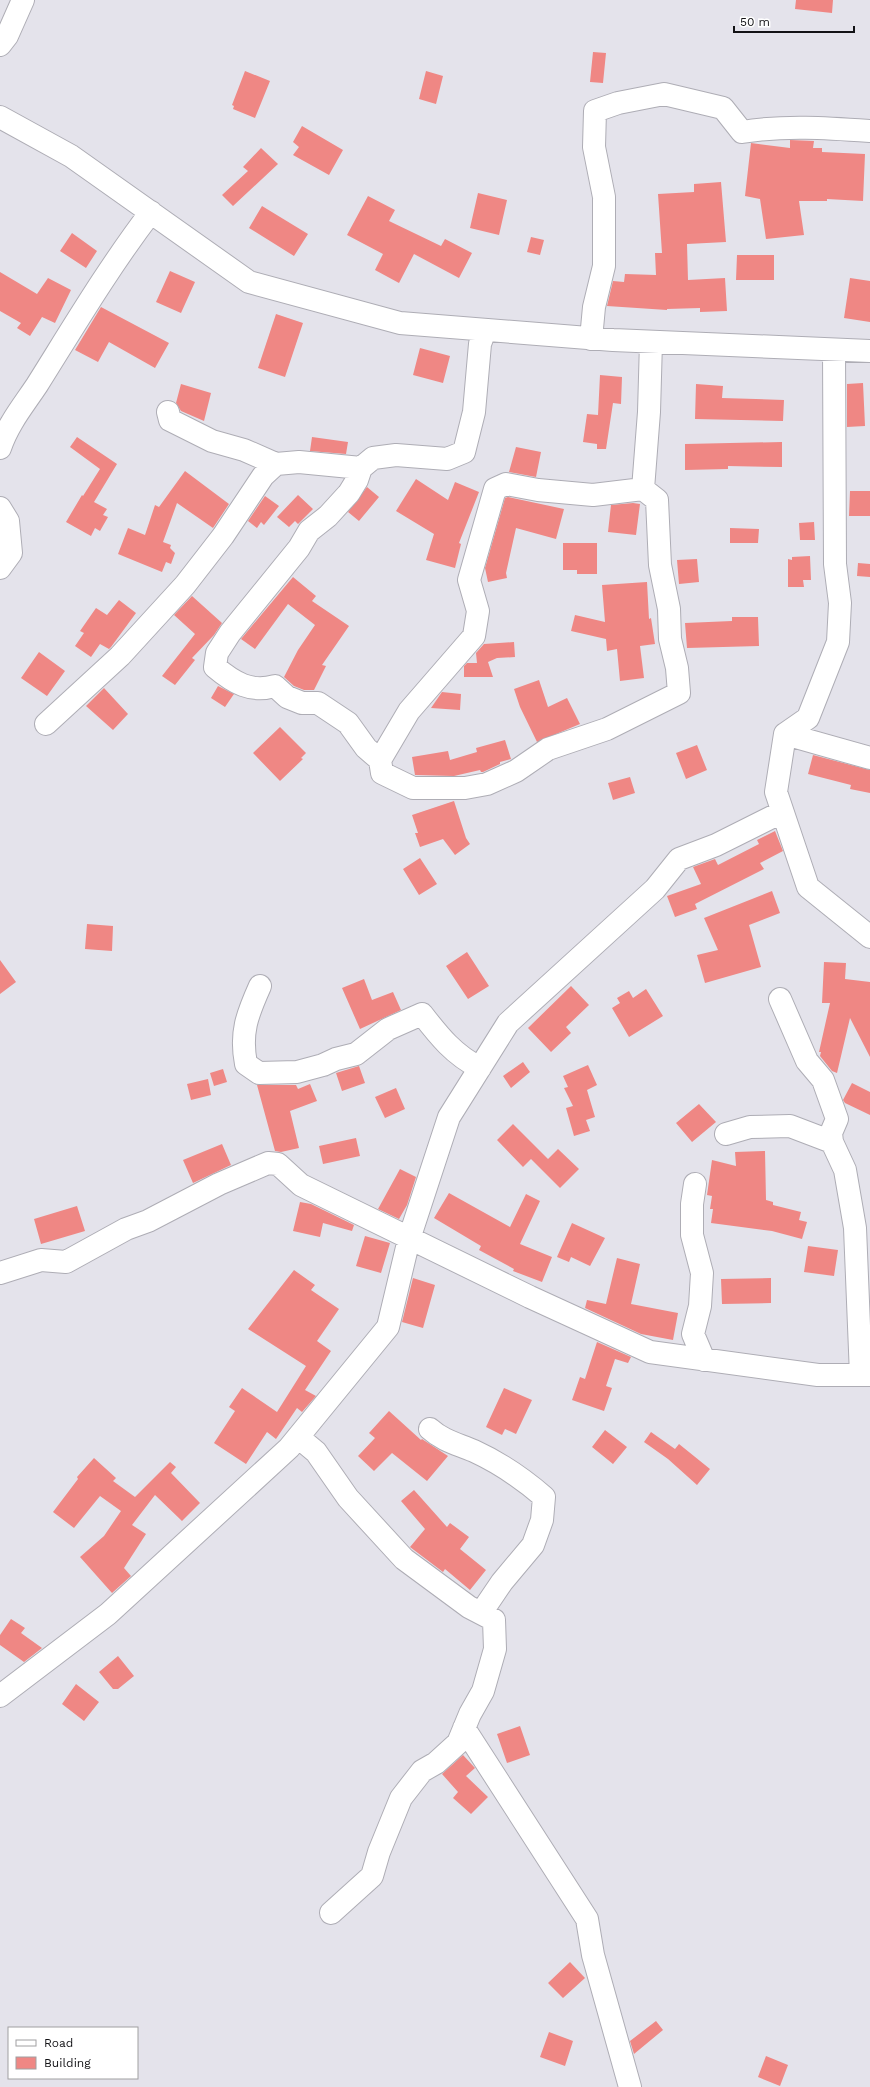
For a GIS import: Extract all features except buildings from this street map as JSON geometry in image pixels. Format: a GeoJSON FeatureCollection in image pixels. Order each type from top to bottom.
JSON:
{"type":"FeatureCollection","features":[{"type":"Feature","properties":{"kind":"street"},"geometry":{"type":"LineString","coordinates":[[0,44],[7,36],[23,0]]}},
{"type":"Feature","properties":{"kind":"street"},"geometry":{"type":"LineString","coordinates":[[591,339],[594,307],[604,266],[604,197],[594,147],[595,111],[618,103],[664,94],[722,108],[742,132],[763,129],[821,128],[870,131]]}},
{"type":"Feature","properties":{"kind":"street"},"geometry":{"type":"LineString","coordinates":[[0,117],[71,156],[249,282],[400,324],[591,339],[870,351]]}},
{"type":"Feature","properties":{"kind":"street"},"geometry":{"type":"LineString","coordinates":[[0,448],[6,430],[68,333],[123,248],[151,212]]}},
{"type":"Feature","properties":{"kind":"street"},"geometry":{"type":"LineString","coordinates":[[380,760],[366,748],[348,723],[318,703],[302,703],[287,697],[275,686],[262,689],[244,686],[227,677],[215,667],[217,653],[230,633],[299,548],[310,531],[328,516],[349,493],[357,480],[361,468],[373,458],[396,455],[447,459],[464,452],[474,412],[480,344],[485,330]]}},
{"type":"Feature","properties":{"kind":"street"},"geometry":{"type":"LineString","coordinates":[[643,489],[650,412],[651,342]]}},
{"type":"Feature","properties":{"kind":"street"},"geometry":{"type":"LineString","coordinates":[[834,350],[835,564],[840,603],[838,642],[808,718],[785,734],[776,792],[808,887],[870,937]]}},
{"type":"Feature","properties":{"kind":"street"},"geometry":{"type":"LineString","coordinates":[[168,412],[170,420],[212,441],[244,450],[276,464],[299,462],[361,468]]}},
{"type":"Feature","properties":{"kind":"street"},"geometry":{"type":"LineString","coordinates":[[46,724],[115,661],[185,585],[223,536],[263,476],[276,464]]}},
{"type":"Feature","properties":{"kind":"street"},"geometry":{"type":"LineString","coordinates":[[506,484],[538,490],[593,495],[643,489],[658,500],[660,565],[669,609],[670,639],[677,668],[679,693],[607,729],[548,749],[516,771],[487,784],[465,788],[413,788],[382,773],[380,760],[409,711],[474,636],[478,611],[469,580],[495,489],[506,484]]}},
{"type":"Feature","properties":{"kind":"street"},"geometry":{"type":"LineString","coordinates":[[0,508],[8,521],[10,553],[0,568]]}},
{"type":"Feature","properties":{"kind":"street"},"geometry":{"type":"LineString","coordinates":[[785,734],[870,758]]}},
{"type":"Feature","properties":{"kind":"street"},"geometry":{"type":"LineString","coordinates":[[0,1696],[108,1614],[288,1448],[388,1327],[409,1239],[449,1116],[508,1023],[655,889],[679,859],[716,845],[782,812]]}},
{"type":"Feature","properties":{"kind":"street"},"geometry":{"type":"LineString","coordinates":[[260,986],[248,1015],[242,1044],[246,1064],[259,1073],[297,1072],[323,1065],[336,1058],[356,1054],[388,1029],[422,1014],[442,1040],[463,1060],[480,1068]]}},
{"type":"Feature","properties":{"kind":"street"},"geometry":{"type":"LineString","coordinates":[[0,1273],[41,1260],[66,1262],[126,1229],[148,1221],[219,1184],[268,1163],[278,1164],[301,1185],[362,1213],[409,1239],[650,1352],[818,1375],[866,1375],[855,1228],[845,1170],[832,1142],[831,1133],[837,1119],[823,1080],[807,1061],[780,999]]}},
{"type":"Feature","properties":{"kind":"street"},"geometry":{"type":"LineString","coordinates":[[726,1134],[750,1127],[790,1126],[832,1142]]}},
{"type":"Feature","properties":{"kind":"street"},"geometry":{"type":"LineString","coordinates":[[695,1184],[692,1204],[692,1236],[702,1273],[700,1306],[693,1334],[704,1360]]}},
{"type":"Feature","properties":{"kind":"street"},"geometry":{"type":"LineString","coordinates":[[430,1430],[440,1438],[474,1452],[522,1477],[544,1497],[542,1520],[533,1545],[502,1582],[481,1614]]}},
{"type":"Feature","properties":{"kind":"street"},"geometry":{"type":"LineString","coordinates":[[298,1437],[316,1452],[348,1498],[404,1559],[481,1614],[494,1620],[496,1649],[483,1691],[458,1743],[436,1763],[422,1771],[401,1798],[379,1852],[372,1876],[331,1913]]}},
{"type":"Feature","properties":{"kind":"street"},"geometry":{"type":"LineString","coordinates":[[464,1728],[587,1919],[593,1955],[630,2087]]}}]}
